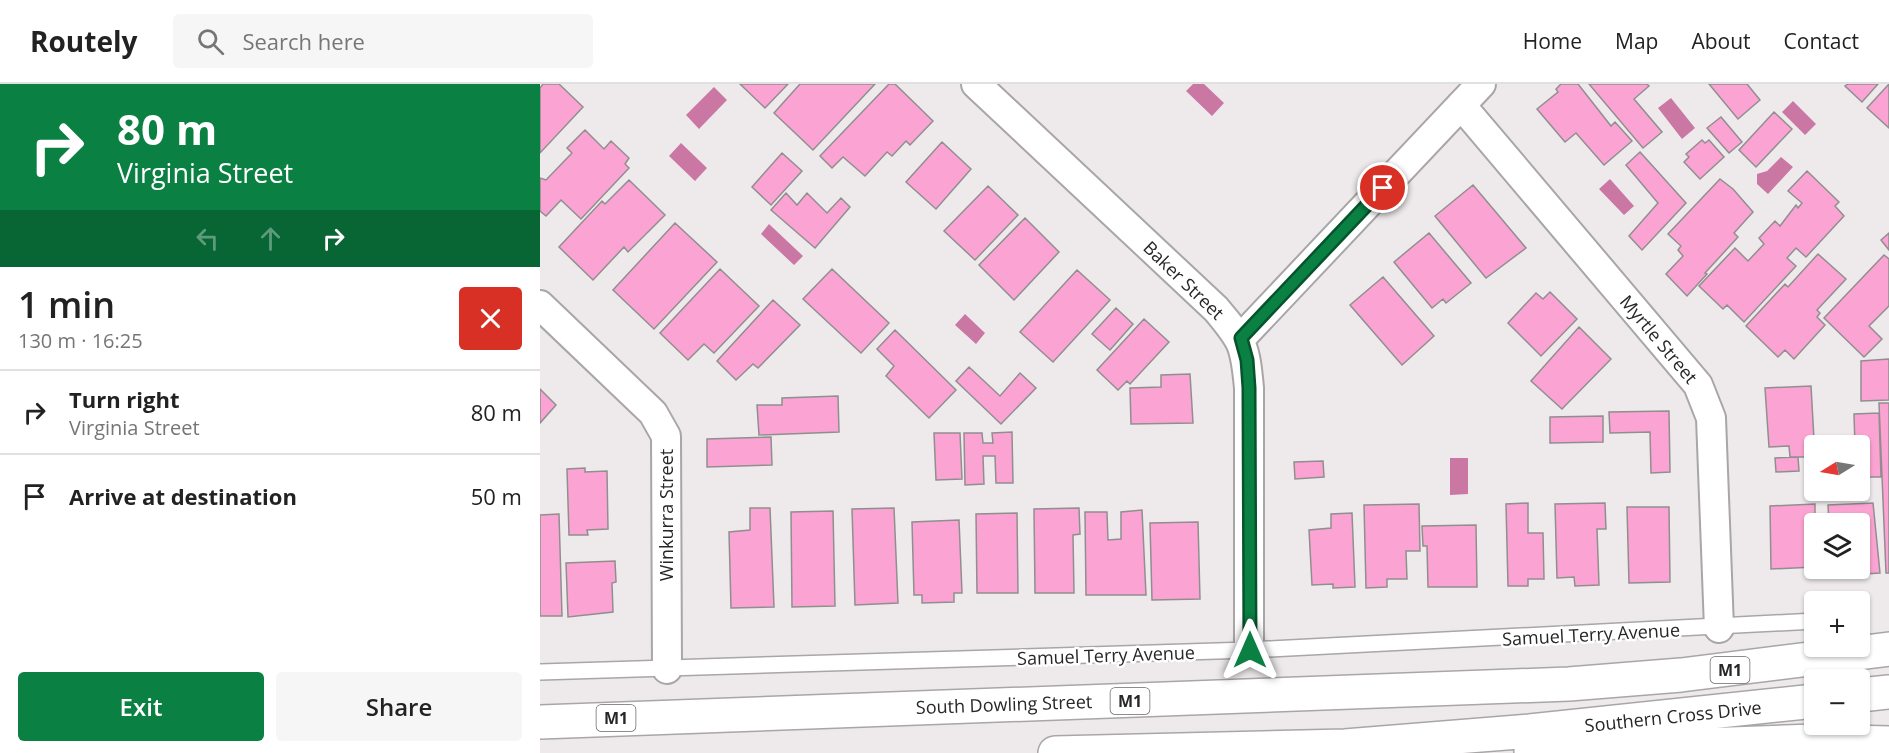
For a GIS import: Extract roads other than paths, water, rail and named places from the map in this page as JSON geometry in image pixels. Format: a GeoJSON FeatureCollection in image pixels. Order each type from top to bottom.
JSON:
{"type":"FeatureCollection","features":[{"type":"Feature","properties":{"kind":"highway","name":"South Dowling Street"},"geometry":{"type":"LineString","coordinates":[[691,714],[1318,695],[1569,684],[1681,675],[1889,649]]}},
{"type":"Feature","properties":{"kind":"highway"},"geometry":{"type":"LineString","coordinates":[[1870,695],[1889,692]]}},
{"type":"Feature","properties":{"kind":"highway","name":"Southern Cross Drive"},"geometry":{"type":"LineString","coordinates":[[1142,750],[1345,746],[1530,731],[1804,702]]}},
{"type":"Feature","properties":{"kind":"highway"},"geometry":{"type":"LineString","coordinates":[[540,705],[691,714]]}},
{"type":"Feature","properties":{"kind":"highway","name":"M1"},"geometry":{"type":"LineString","coordinates":[[540,722],[691,714]]}},
{"type":"Feature","properties":{"kind":"highway"},"geometry":{"type":"LineString","coordinates":[[1142,750],[1403,753],[1618,749],[1813,741],[1889,743]]}},
{"type":"Feature","properties":{"kind":"highway","name":"M1"},"geometry":{"type":"LineString","coordinates":[[1055,753],[1142,750]]}},
{"type":"Feature","properties":{"kind":"street","name":"Baker Street"},"geometry":{"type":"LineString","coordinates":[[976,84],[1216,309],[1241,338],[1247,360],[1249,388],[1250,650]]}},
{"type":"Feature","properties":{"kind":"street"},"geometry":{"type":"LineString","coordinates":[[1241,338],[1481,84]]}},
{"type":"Feature","properties":{"kind":"street","name":"Myrtle Street"},"geometry":{"type":"LineString","coordinates":[[1461,105],[1698,385],[1711,418],[1719,628]]}},
{"type":"Feature","properties":{"kind":"street","name":"Winkurra Street"},"geometry":{"type":"LineString","coordinates":[[540,305],[653,413],[666,436],[666,669]]}},
{"type":"Feature","properties":{"kind":"lane","name":"Samuel Terry Avenue"},"geometry":{"type":"LineString","coordinates":[[540,672],[1250,650],[1719,628],[1804,622]]}}]}
